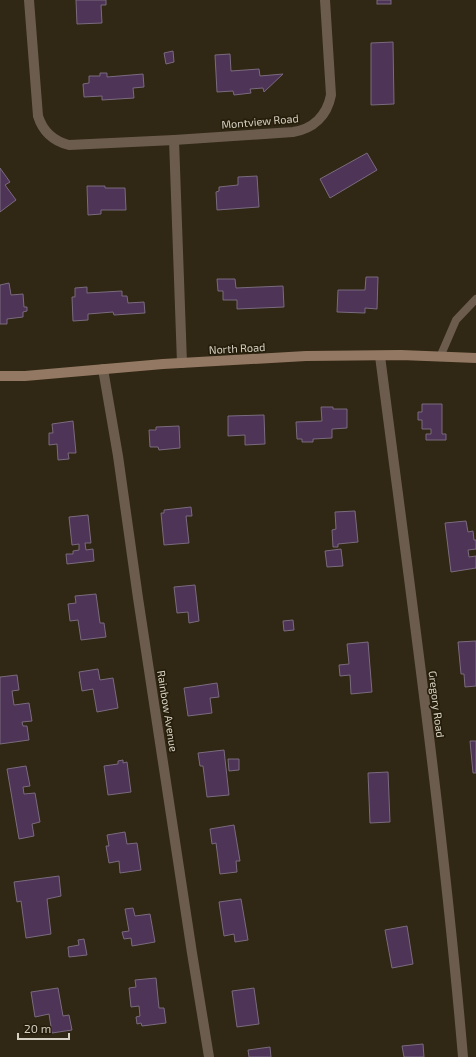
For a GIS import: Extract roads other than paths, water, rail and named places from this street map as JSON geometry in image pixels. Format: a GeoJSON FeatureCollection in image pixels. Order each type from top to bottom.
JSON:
{"type":"FeatureCollection","features":[{"type":"Feature","properties":{"kind":"main road","name":"North Road"},"geometry":{"type":"LineString","coordinates":[[0,376],[24,376],[182,362],[306,356],[476,358]]}},
{"type":"Feature","properties":{"kind":"street","name":"Montview Road"},"geometry":{"type":"LineString","coordinates":[[29,0],[38,116],[42,127],[49,136],[59,142],[70,145],[293,132],[307,128],[319,120],[327,109],[331,96],[325,0]]}},
{"type":"Feature","properties":{"kind":"street"},"geometry":{"type":"LineString","coordinates":[[174,140],[182,362]]}},
{"type":"Feature","properties":{"kind":"street","name":"Gregory Road"},"geometry":{"type":"LineString","coordinates":[[380,356],[434,776],[457,985],[463,1057]]}},
{"type":"Feature","properties":{"kind":"street","name":"Rainbow Avenue"},"geometry":{"type":"LineString","coordinates":[[103,369],[118,456],[191,945],[210,1057]]}},
{"type":"Feature","properties":{"kind":"lane"},"geometry":{"type":"LineString","coordinates":[[440,357],[456,320],[476,299]]}}]}
